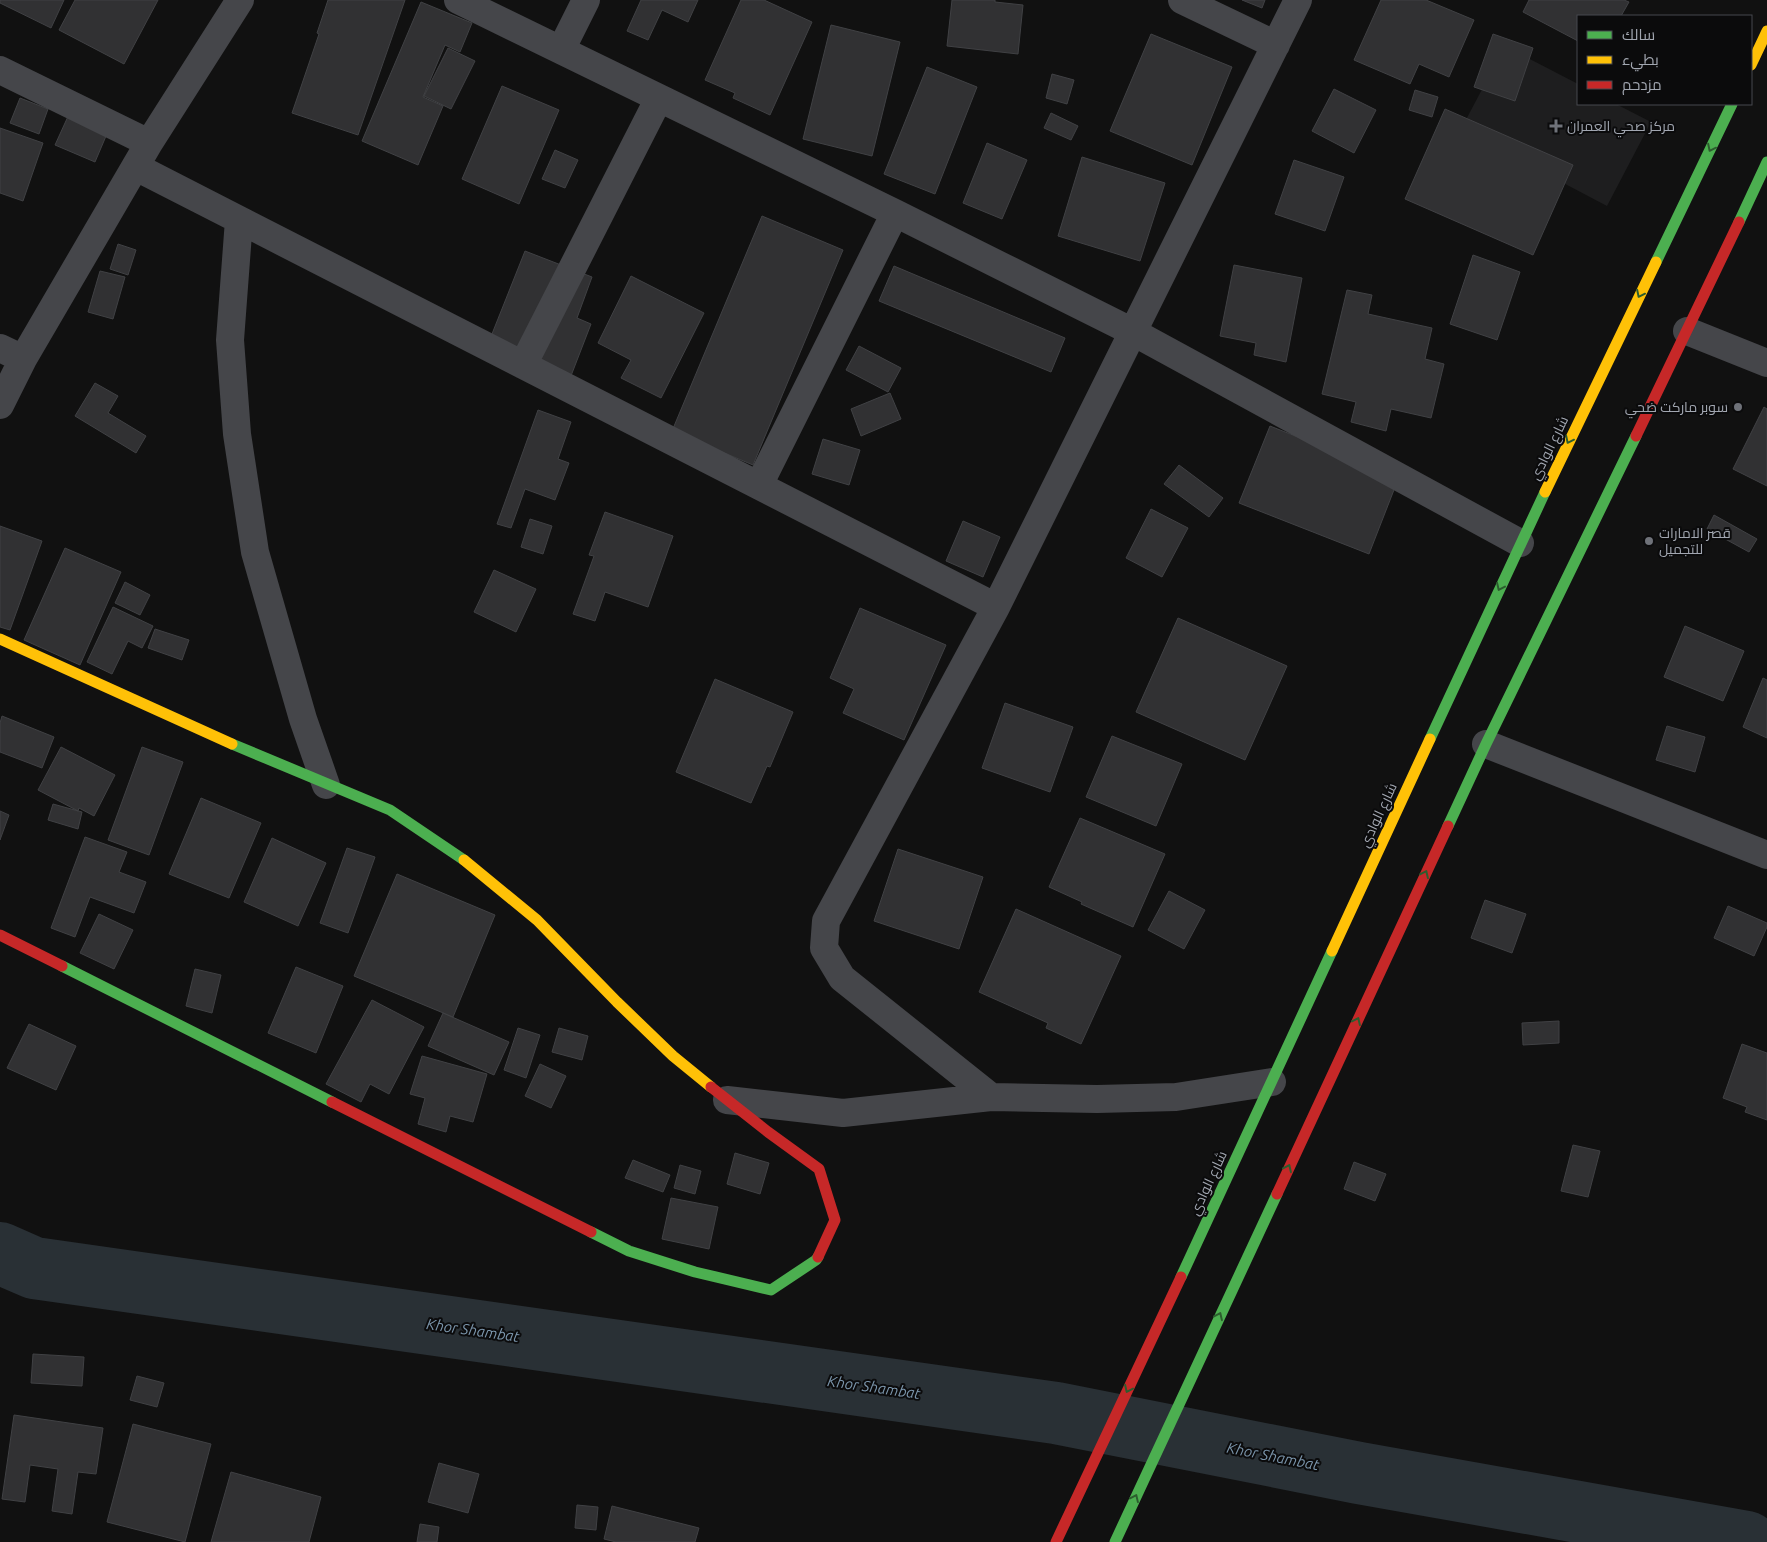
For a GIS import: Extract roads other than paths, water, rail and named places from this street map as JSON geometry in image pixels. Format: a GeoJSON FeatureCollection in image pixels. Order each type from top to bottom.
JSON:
{"type":"FeatureCollection","features":[{"type":"Feature","properties":{"kind":"main road"},"geometry":{"type":"LineString","coordinates":[[1752,63],[1767,31]]}},
{"type":"Feature","properties":{"kind":"main road","name":"شارع الوادي"},"geometry":{"type":"LineString","coordinates":[[1056,1542],[1272,1082],[1520,543],[1732,105]]}},
{"type":"Feature","properties":{"kind":"main road"},"geometry":{"type":"LineString","coordinates":[[1114,1542],[1486,744],[1767,162]]}},
{"type":"Feature","properties":{"kind":"main road"},"geometry":{"type":"LineString","coordinates":[[0,638],[266,760],[390,810],[462,858],[537,920],[673,1056],[768,1132],[819,1169],[835,1220],[816,1260],[771,1290],[695,1272],[629,1251],[0,935]]}},
{"type":"Feature","properties":{"kind":"street"},"geometry":{"type":"LineString","coordinates":[[0,405],[12,354],[136,167],[149,143],[240,0]]}},
{"type":"Feature","properties":{"kind":"street"},"geometry":{"type":"LineString","coordinates":[[458,0],[895,213],[1133,332],[1520,543]]}},
{"type":"Feature","properties":{"kind":"street"},"geometry":{"type":"LineString","coordinates":[[562,50],[586,0]]}},
{"type":"Feature","properties":{"kind":"street"},"geometry":{"type":"LineString","coordinates":[[1182,0],[1276,45]]}},
{"type":"Feature","properties":{"kind":"street"},"geometry":{"type":"LineString","coordinates":[[991,1097],[842,978],[824,948],[826,921],[996,607],[1298,0]]}},
{"type":"Feature","properties":{"kind":"street"},"geometry":{"type":"LineString","coordinates":[[0,70],[149,143]]}},
{"type":"Feature","properties":{"kind":"street"},"geometry":{"type":"LineString","coordinates":[[523,365],[659,98]]}},
{"type":"Feature","properties":{"kind":"street"},"geometry":{"type":"LineString","coordinates":[[136,167],[996,607]]}},
{"type":"Feature","properties":{"kind":"street"},"geometry":{"type":"LineString","coordinates":[[759,485],[895,213]]}},
{"type":"Feature","properties":{"kind":"street"},"geometry":{"type":"LineString","coordinates":[[238,220],[230,340],[237,434],[255,552],[303,719],[326,785]]}},
{"type":"Feature","properties":{"kind":"street"},"geometry":{"type":"LineString","coordinates":[[1687,331],[1767,364]]}},
{"type":"Feature","properties":{"kind":"street"},"geometry":{"type":"LineString","coordinates":[[1486,744],[1767,855]]}},
{"type":"Feature","properties":{"kind":"street"},"geometry":{"type":"LineString","coordinates":[[727,1100],[844,1113],[991,1097],[1097,1100],[1176,1097],[1272,1082]]}},
{"type":"Feature","properties":{"kind":"waterway","name":"Khor Shambat"},"geometry":{"type":"LineString","coordinates":[[0,1253],[34,1268],[1056,1413],[1359,1473],[1747,1542]]}},
{"type":"Feature","properties":{"kind":"place","name":"مركز صحي العمران"},"geometry":{"type":"Point","coordinates":[1556,126]}},
{"type":"Feature","properties":{"kind":"place","name":"سوبر ماركت ضحي"},"geometry":{"type":"Point","coordinates":[1738,407]}},
{"type":"Feature","properties":{"kind":"place","name":"قصر الامارات للتجميل"},"geometry":{"type":"Point","coordinates":[1649,541]}}]}
